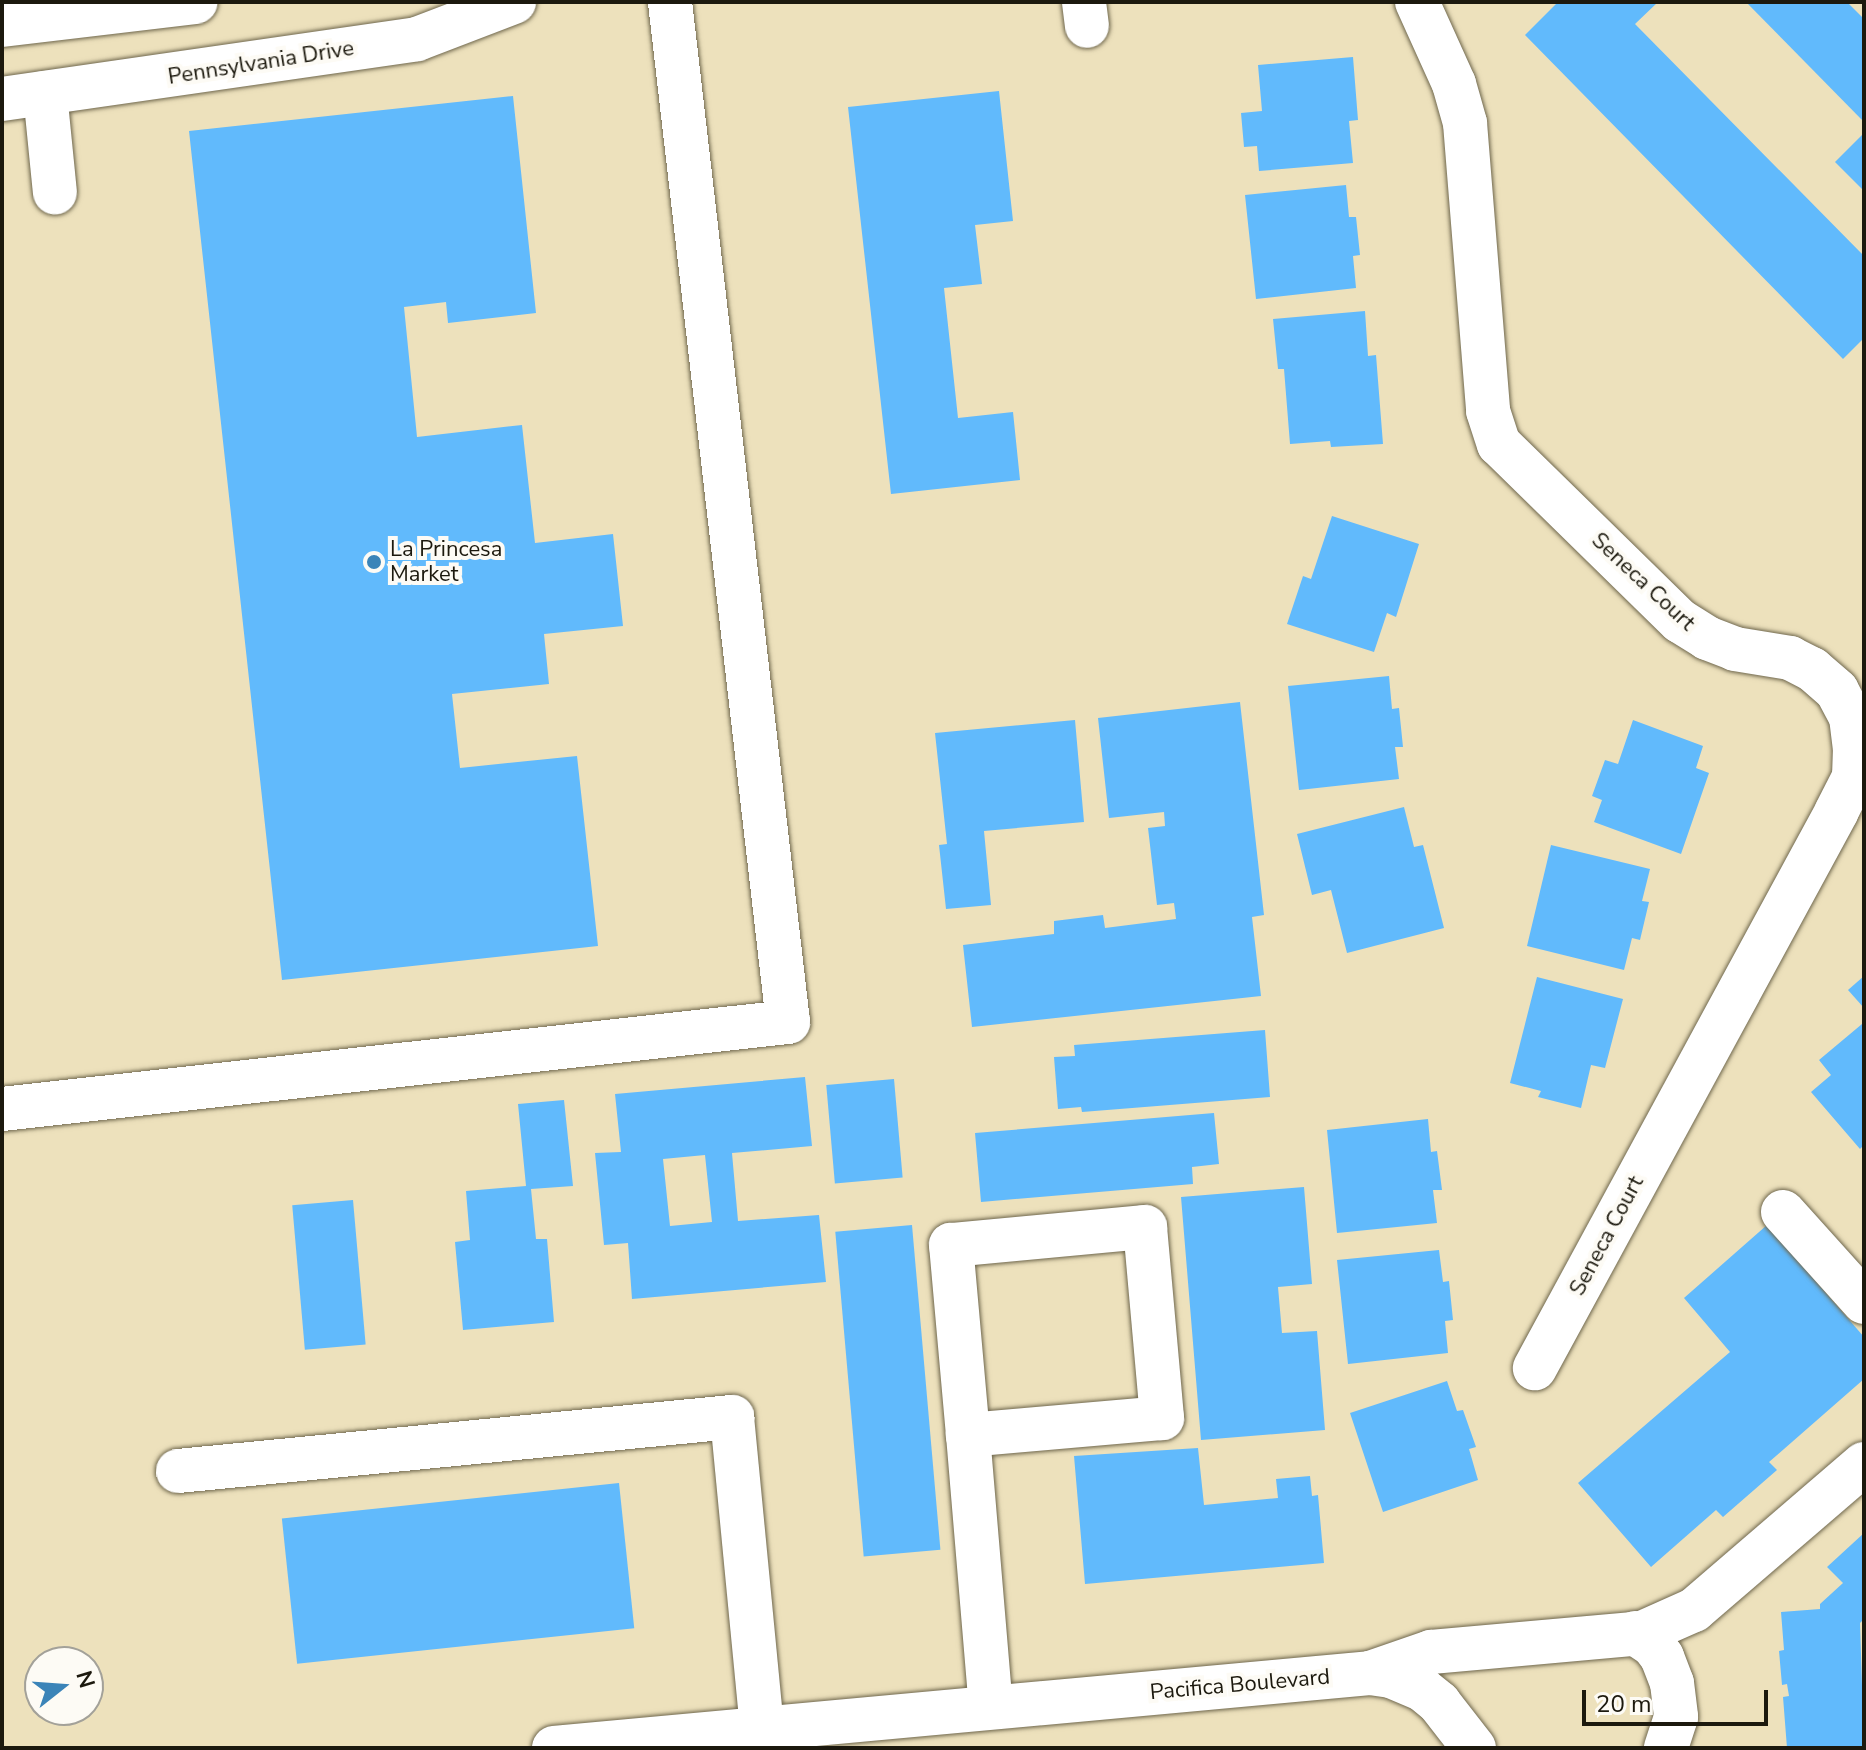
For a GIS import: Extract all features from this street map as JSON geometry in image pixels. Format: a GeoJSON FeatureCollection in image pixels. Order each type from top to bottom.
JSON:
{"type":"FeatureCollection","features":[{"type":"Feature","properties":{"kind":"street"},"geometry":{"type":"LineString","coordinates":[[2,25],[108,7],[196,2]]}},
{"type":"Feature","properties":{"kind":"street","name":"Pennsylvania Drive"},"geometry":{"type":"LineString","coordinates":[[2,99],[417,39],[514,2]]}},
{"type":"Feature","properties":{"kind":"street"},"geometry":{"type":"LineString","coordinates":[[2,1109],[788,1022],[670,2]]}},
{"type":"Feature","properties":{"kind":"street","name":"Seneca Court"},"geometry":{"type":"LineString","coordinates":[[1417,2],[1454,84],[1465,123],[1488,411],[1499,444],[1680,621],[1707,638],[1735,649],[1790,658],[1812,669],[1837,691],[1851,717],[1855,748],[1854,777],[1837,811],[1535,1368]]}},
{"type":"Feature","properties":{"kind":"street"},"geometry":{"type":"LineString","coordinates":[[45,93],[55,193]]}},
{"type":"Feature","properties":{"kind":"street"},"geometry":{"type":"LineString","coordinates":[[1783,1212],[1864,1302]]}},
{"type":"Feature","properties":{"kind":"street"},"geometry":{"type":"LineString","coordinates":[[968,1435],[1162,1418],[1145,1227],[951,1245],[991,1707]]}},
{"type":"Feature","properties":{"kind":"street"},"geometry":{"type":"LineString","coordinates":[[178,1471],[732,1417],[762,1728]]}},
{"type":"Feature","properties":{"kind":"street","name":"Pacifica Boulevard"},"geometry":{"type":"LineString","coordinates":[[554,1748],[618,1745],[762,1728],[1370,1673],[1439,1651],[1635,1633],[1670,1623],[1694,1610],[1864,1464]]}},
{"type":"Feature","properties":{"kind":"street"},"geometry":{"type":"LineString","coordinates":[[1666,1748],[1676,1717],[1672,1683],[1674,1647],[1694,1610]]}},
{"type":"Feature","properties":{"kind":"street"},"geometry":{"type":"LineString","coordinates":[[1635,1633],[1653,1645],[1662,1657],[1672,1683]]}},
{"type":"Feature","properties":{"kind":"street"},"geometry":{"type":"LineString","coordinates":[[1370,1673],[1391,1676],[1422,1689],[1439,1703],[1474,1748]]}},
{"type":"Feature","properties":{"kind":"shaded area"},"geometry":{"type":"Polygon","coordinates":[[[2,2],[1864,2],[1864,1748],[2,1748],[2,2]]]}},
{"type":"Feature","properties":{"kind":"building"},"geometry":{"type":"Polygon","coordinates":[[[1558,2],[1658,2],[1635,24],[1864,256],[1864,338],[1843,359],[1525,35],[1558,2]]]}},
{"type":"Feature","properties":{"kind":"building"},"geometry":{"type":"Polygon","coordinates":[[[1746,2],[1847,2],[1864,19],[1864,122],[1746,2]]]}},
{"type":"Feature","properties":{"kind":"building"},"geometry":{"type":"Polygon","coordinates":[[[1353,57],[1358,120],[1349,121],[1353,163],[1259,171],[1257,146],[1244,147],[1241,113],[1262,111],[1258,65],[1353,57]]]}},
{"type":"Feature","properties":{"kind":"building"},"geometry":{"type":"Polygon","coordinates":[[[999,91],[1013,221],[975,225],[982,284],[944,288],[958,418],[1013,412],[1020,480],[891,494],[848,107],[999,91]]]}},
{"type":"Feature","properties":{"kind":"building"},"geometry":{"type":"Polygon","coordinates":[[[513,96],[536,313],[448,323],[446,302],[404,307],[417,437],[522,425],[535,543],[613,534],[623,626],[544,634],[549,684],[452,694],[460,768],[577,756],[598,946],[282,980],[189,131],[513,96]]]}},
{"type":"Feature","properties":{"kind":"building"},"geometry":{"type":"Polygon","coordinates":[[[1864,133],[1864,191],[1835,162],[1864,133]]]}},
{"type":"Feature","properties":{"kind":"building"},"geometry":{"type":"Polygon","coordinates":[[[1346,185],[1349,217],[1356,217],[1360,255],[1353,256],[1356,288],[1256,299],[1245,195],[1346,185]]]}},
{"type":"Feature","properties":{"kind":"building"},"geometry":{"type":"Polygon","coordinates":[[[1365,311],[1368,356],[1376,355],[1383,444],[1331,447],[1330,441],[1290,444],[1284,369],[1278,369],[1273,319],[1365,311]]]}},
{"type":"Feature","properties":{"kind":"building"},"geometry":{"type":"Polygon","coordinates":[[[1332,516],[1419,544],[1396,617],[1387,613],[1374,652],[1287,624],[1303,576],[1311,579],[1332,516]]]}},
{"type":"Feature","properties":{"kind":"building"},"geometry":{"type":"Polygon","coordinates":[[[1389,676],[1392,709],[1399,708],[1403,747],[1395,747],[1399,779],[1299,790],[1288,686],[1389,676]]]}},
{"type":"Feature","properties":{"kind":"building"},"geometry":{"type":"Polygon","coordinates":[[[1240,702],[1264,915],[1252,917],[1261,996],[972,1027],[963,945],[1054,934],[1054,921],[1103,915],[1105,928],[1176,919],[1174,903],[1157,905],[1148,828],[1165,826],[1164,812],[1109,818],[1098,718],[1240,702]]]}},
{"type":"Feature","properties":{"kind":"building"},"geometry":{"type":"Polygon","coordinates":[[[1075,720],[1084,822],[984,831],[991,905],[946,909],[939,845],[947,844],[935,733],[1075,720]]]}},
{"type":"Feature","properties":{"kind":"building"},"geometry":{"type":"Polygon","coordinates":[[[1633,720],[1703,746],[1696,768],[1709,773],[1681,854],[1594,822],[1602,800],[1592,796],[1605,760],[1618,764],[1633,720]]]}},
{"type":"Feature","properties":{"kind":"building"},"geometry":{"type":"Polygon","coordinates":[[[1404,807],[1414,847],[1423,845],[1444,928],[1347,953],[1331,890],[1312,895],[1297,834],[1404,807]]]}},
{"type":"Feature","properties":{"kind":"building"},"geometry":{"type":"Polygon","coordinates":[[[1551,845],[1650,869],[1642,901],[1649,902],[1640,940],[1632,938],[1624,970],[1527,946],[1551,845]]]}},
{"type":"Feature","properties":{"kind":"building"},"geometry":{"type":"Polygon","coordinates":[[[1864,976],[1864,1008],[1848,990],[1864,976]]]}},
{"type":"Feature","properties":{"kind":"building"},"geometry":{"type":"Polygon","coordinates":[[[1537,977],[1623,999],[1605,1068],[1591,1065],[1581,1108],[1538,1097],[1541,1091],[1510,1083],[1537,977]]]}},
{"type":"Feature","properties":{"kind":"building"},"geometry":{"type":"Polygon","coordinates":[[[1862,1024],[1864,1145],[1860,1149],[1811,1092],[1831,1075],[1819,1060],[1862,1024]]]}},
{"type":"Feature","properties":{"kind":"building"},"geometry":{"type":"Polygon","coordinates":[[[1265,1030],[1270,1097],[1082,1112],[1081,1107],[1058,1109],[1054,1057],[1075,1056],[1074,1045],[1265,1030]]]}},
{"type":"Feature","properties":{"kind":"building"},"geometry":{"type":"Polygon","coordinates":[[[805,1077],[812,1146],[732,1153],[738,1221],[819,1215],[826,1282],[632,1299],[628,1243],[604,1245],[595,1153],[621,1152],[615,1094],[805,1077]],[[705,1155],[663,1159],[670,1226],[712,1222],[705,1155]]]}},
{"type":"Feature","properties":{"kind":"building"},"geometry":{"type":"Polygon","coordinates":[[[894,1079],[903,1178],[835,1184],[826,1085],[894,1079]]]}},
{"type":"Feature","properties":{"kind":"building"},"geometry":{"type":"Polygon","coordinates":[[[564,1100],[573,1186],[531,1189],[536,1239],[547,1239],[554,1322],[463,1330],[455,1242],[470,1240],[466,1191],[526,1186],[518,1104],[564,1100]]]}},
{"type":"Feature","properties":{"kind":"building"},"geometry":{"type":"Polygon","coordinates":[[[1214,1113],[1219,1164],[1192,1167],[1193,1184],[981,1202],[975,1133],[1214,1113]]]}},
{"type":"Feature","properties":{"kind":"building"},"geometry":{"type":"Polygon","coordinates":[[[1428,1119],[1431,1152],[1437,1151],[1442,1190],[1433,1190],[1437,1223],[1337,1233],[1327,1130],[1428,1119]]]}},
{"type":"Feature","properties":{"kind":"building"},"geometry":{"type":"Polygon","coordinates":[[[1304,1187],[1312,1284],[1278,1287],[1282,1333],[1317,1331],[1325,1430],[1201,1440],[1181,1197],[1304,1187]]]}},
{"type":"Feature","properties":{"kind":"building"},"geometry":{"type":"Polygon","coordinates":[[[353,1200],[366,1344],[305,1350],[292,1205],[353,1200]]]}},
{"type":"Feature","properties":{"kind":"building"},"geometry":{"type":"Polygon","coordinates":[[[912,1225],[940,1550],[864,1556],[835,1232],[912,1225]]]}},
{"type":"Feature","properties":{"kind":"building"},"geometry":{"type":"Polygon","coordinates":[[[1767,1225],[1864,1337],[1864,1379],[1769,1462],[1777,1470],[1723,1517],[1716,1510],[1651,1567],[1578,1483],[1730,1352],[1684,1298],[1767,1225]]]}},
{"type":"Feature","properties":{"kind":"building"},"geometry":{"type":"Polygon","coordinates":[[[1439,1250],[1443,1282],[1449,1281],[1453,1320],[1445,1321],[1448,1353],[1348,1364],[1337,1260],[1439,1250]]]}},
{"type":"Feature","properties":{"kind":"building"},"geometry":{"type":"Polygon","coordinates":[[[1447,1381],[1457,1411],[1463,1410],[1476,1447],[1469,1449],[1478,1480],[1383,1512],[1350,1413],[1447,1381]]]}},
{"type":"Feature","properties":{"kind":"building"},"geometry":{"type":"Polygon","coordinates":[[[1198,1448],[1204,1505],[1278,1498],[1276,1479],[1310,1476],[1312,1496],[1318,1495],[1324,1563],[1085,1584],[1074,1456],[1198,1448]]]}},
{"type":"Feature","properties":{"kind":"building"},"geometry":{"type":"Polygon","coordinates":[[[619,1483],[634,1628],[297,1664],[282,1518],[619,1483]]]}},
{"type":"Feature","properties":{"kind":"building"},"geometry":{"type":"Polygon","coordinates":[[[1864,1533],[1864,1619],[1860,1623],[1864,1748],[1787,1748],[1783,1697],[1789,1696],[1787,1684],[1782,1685],[1779,1651],[1784,1650],[1781,1612],[1820,1609],[1820,1604],[1843,1583],[1827,1567],[1864,1533]]]}},
{"type":"Feature","properties":{"kind":"place","name":"La Princesa Market"},"geometry":{"type":"Point","coordinates":[374,562]}}]}
